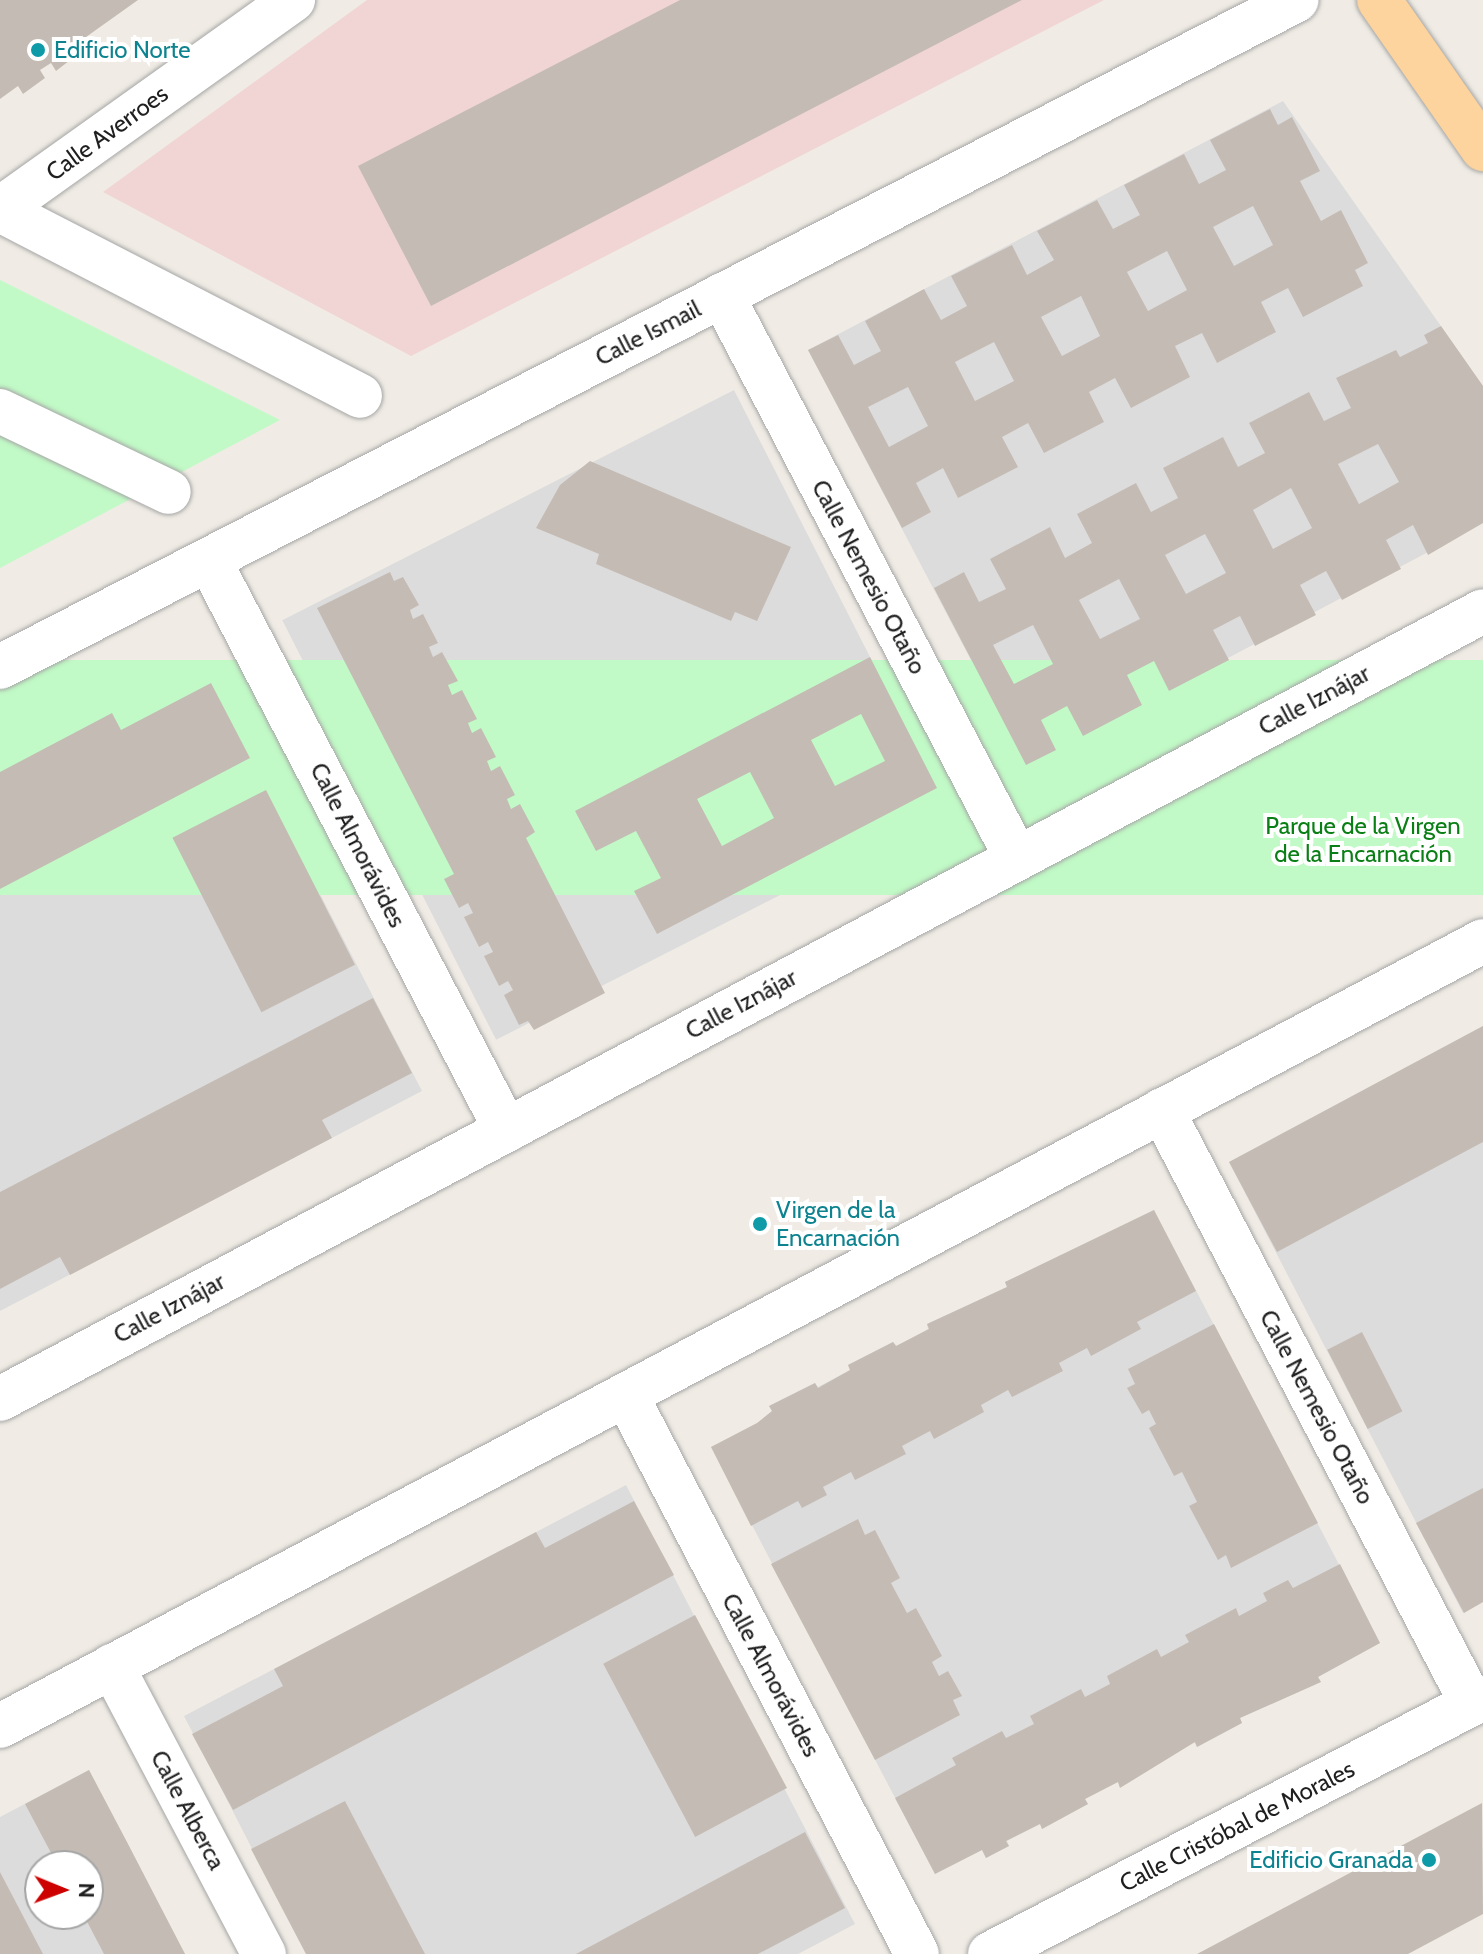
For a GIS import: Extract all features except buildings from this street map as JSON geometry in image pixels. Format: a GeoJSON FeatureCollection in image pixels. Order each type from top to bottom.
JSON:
{"type":"FeatureCollection","features":[{"type":"Feature","properties":{"kind":"main road"},"geometry":{"type":"LineString","coordinates":[[1379,0],[1483,149]]}},
{"type":"Feature","properties":{"kind":"street","name":"Calle Averroes"},"geometry":{"type":"LineString","coordinates":[[0,210],[293,0]]}},
{"type":"Feature","properties":{"kind":"street","name":"Calle Ismail"},"geometry":{"type":"LineString","coordinates":[[0,667],[1297,0]]}},
{"type":"Feature","properties":{"kind":"street"},"geometry":{"type":"LineString","coordinates":[[0,210],[360,396]]}},
{"type":"Feature","properties":{"kind":"street","name":"Calle Nemesio Otaño"},"geometry":{"type":"LineString","coordinates":[[722,295],[1017,859]]}},
{"type":"Feature","properties":{"kind":"street"},"geometry":{"type":"LineString","coordinates":[[0,411],[169,492]]}},
{"type":"Feature","properties":{"kind":"street","name":"Calle Almorávides"},"geometry":{"type":"LineString","coordinates":[[209,560],[506,1130]]}},
{"type":"Feature","properties":{"kind":"street","name":"Calle Iznájar"},"geometry":{"type":"LineString","coordinates":[[0,1399],[1483,611]]}},
{"type":"Feature","properties":{"kind":"street"},"geometry":{"type":"LineString","coordinates":[[0,1726],[1483,941]]}},
{"type":"Feature","properties":{"kind":"street","name":"Calle Nemesio Otaño"},"geometry":{"type":"LineString","coordinates":[[1162,1110],[1477,1701]]}},
{"type":"Feature","properties":{"kind":"street","name":"Calle Almorávides"},"geometry":{"type":"LineString","coordinates":[[626,1395],[917,1954]]}},
{"type":"Feature","properties":{"kind":"street","name":"Calle Alberca"},"geometry":{"type":"LineString","coordinates":[[112,1666],[264,1954]]}},
{"type":"Feature","properties":{"kind":"street","name":"Calle Cristóbal de Morales"},"geometry":{"type":"LineString","coordinates":[[990,1954],[1477,1701]]}},
{"type":"Feature","properties":{"kind":"shaded area"},"geometry":{"type":"Polygon","coordinates":[[[367,0],[1104,0],[411,356],[103,192],[367,0]]]}},
{"type":"Feature","properties":{"kind":"shaded area"},"geometry":{"type":"Polygon","coordinates":[[[1283,101],[1483,386],[1483,523],[1026,765],[808,350],[1283,101]]]}},
{"type":"Feature","properties":{"kind":"shaded area"},"geometry":{"type":"Polygon","coordinates":[[[734,390],[948,810],[496,1040],[282,620],[734,390]]]}},
{"type":"Feature","properties":{"kind":"shaded area"},"geometry":{"type":"Polygon","coordinates":[[[202,666],[422,1091],[0,1311],[0,772],[202,666]]]}},
{"type":"Feature","properties":{"kind":"shaded area"},"geometry":{"type":"Polygon","coordinates":[[[1483,1026],[1483,1602],[1463,1613],[1229,1162],[1483,1026]]]}},
{"type":"Feature","properties":{"kind":"shaded area"},"geometry":{"type":"Polygon","coordinates":[[[1154,1210],[1380,1643],[1318,1677],[1321,1682],[1240,1718],[1242,1723],[1197,1747],[1194,1742],[1120,1787],[1118,1782],[1085,1799],[1088,1804],[1042,1829],[1040,1824],[1007,1841],[1009,1846],[986,1858],[982,1850],[935,1874],[711,1447],[757,1424],[772,1411],[769,1406],[815,1383],[818,1387],[850,1370],[848,1365],[893,1342],[897,1346],[928,1329],[927,1324],[1007,1287],[1005,1282],[1154,1210]]]}},
{"type":"Feature","properties":{"kind":"shaded area"},"geometry":{"type":"Polygon","coordinates":[[[626,1485],[855,1924],[798,1954],[306,1954],[184,1716],[626,1485]]]}},
{"type":"Feature","properties":{"kind":"shaded area"},"geometry":{"type":"Polygon","coordinates":[[[89,1770],[185,1954],[0,1954],[0,1817],[89,1770]]]}},
{"type":"Feature","properties":{"kind":"green space"},"geometry":{"type":"Polygon","coordinates":[[[0,280],[280,420],[0,568],[0,280]]]}},
{"type":"Feature","properties":{"kind":"green space","name":"Parque de la Virgen de la Encarnación"},"geometry":{"type":"Polygon","coordinates":[[[0,660],[1483,660],[1483,895],[0,895],[0,660]]]}},
{"type":"Feature","properties":{"kind":"place","name":"Edificio Norte"},"geometry":{"type":"Point","coordinates":[38,50]}},
{"type":"Feature","properties":{"kind":"place","name":"Virgen de la Encarnación"},"geometry":{"type":"Point","coordinates":[760,1224]}},
{"type":"Feature","properties":{"kind":"place","name":"Edificio Granada"},"geometry":{"type":"Point","coordinates":[1429,1860]}}]}
